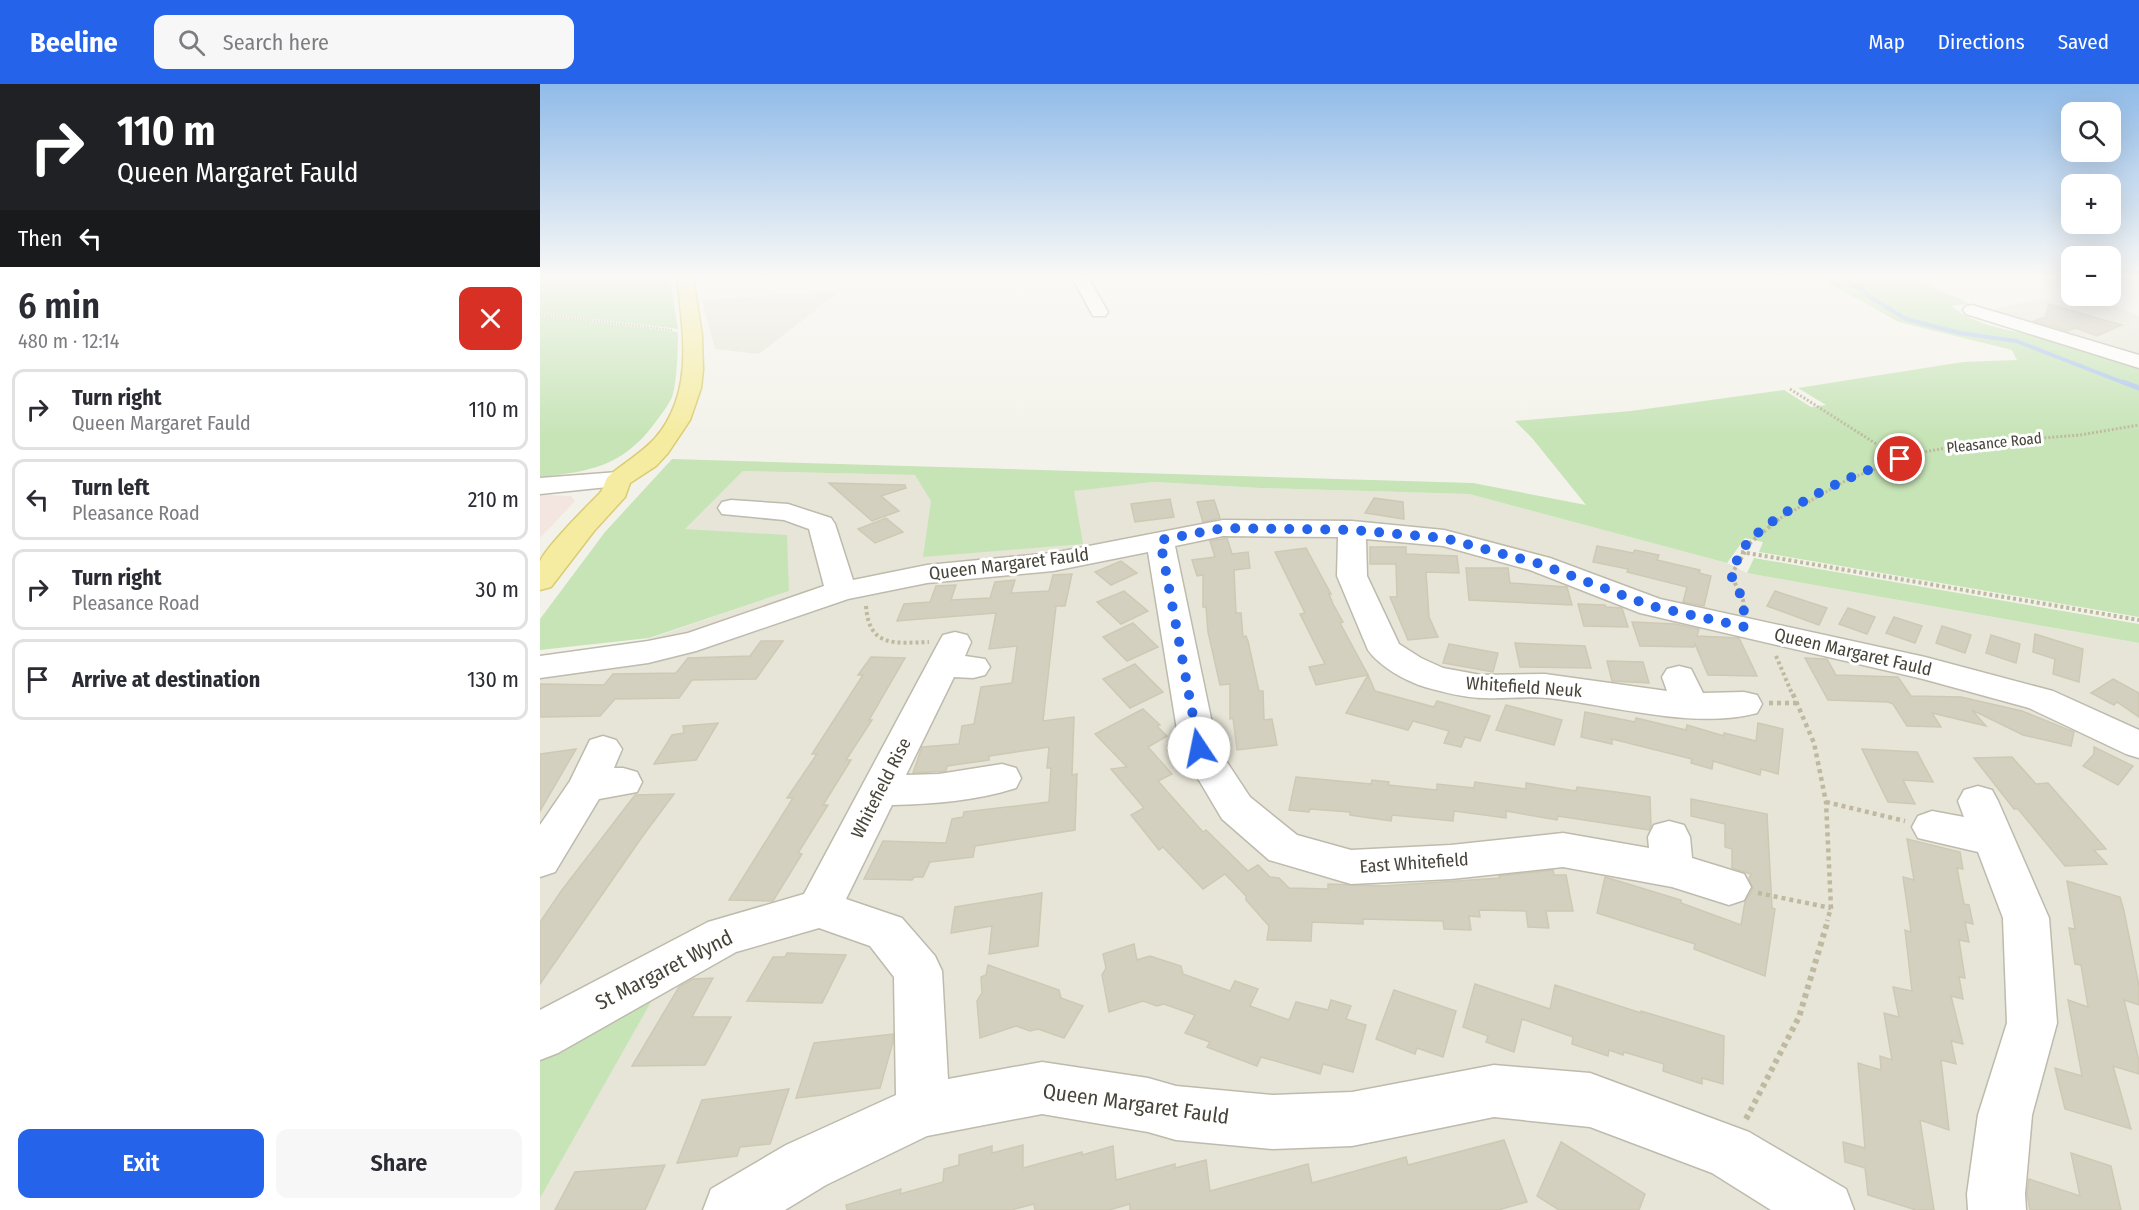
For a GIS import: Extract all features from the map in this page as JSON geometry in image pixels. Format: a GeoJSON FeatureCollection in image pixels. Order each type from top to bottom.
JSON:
{"type":"FeatureCollection","features":[{"type":"Feature","properties":{"kind":"main road"},"geometry":{"type":"LineString","coordinates":[[540,581],[584,525],[616,491],[618,480],[640,468],[656,453],[674,429],[690,394],[693,367],[690,330]]}},
{"type":"Feature","properties":{"kind":"street"},"geometry":{"type":"LineString","coordinates":[[2035,330],[2139,362]]}},
{"type":"Feature","properties":{"kind":"street"},"geometry":{"type":"LineString","coordinates":[[540,486],[618,480]]}},
{"type":"Feature","properties":{"kind":"street"},"geometry":{"type":"LineString","coordinates":[[743,514],[788,512],[821,524],[853,588]]}},
{"type":"Feature","properties":{"kind":"street","name":"Queen Margaret Fauld"},"geometry":{"type":"LineString","coordinates":[[540,667],[648,652],[696,641],[853,588],[927,574],[1053,562],[1224,528],[1352,530],[1444,538],[1540,564],[1651,606],[1925,668],[2041,699],[2139,745]]}},
{"type":"Feature","properties":{"kind":"street","name":"Whitefield Neuk"},"geometry":{"type":"LineString","coordinates":[[1352,530],[1352,576],[1384,650],[1409,666],[1435,678],[1481,687],[1545,686],[1684,691],[1744,704]]}},
{"type":"Feature","properties":{"kind":"street","name":"East Whitefield"},"geometry":{"type":"LineString","coordinates":[[1160,540],[1199,748],[1236,808],[1284,848],[1351,867],[1451,862],[1563,849],[1670,853],[1729,887]]}},
{"type":"Feature","properties":{"kind":"street","name":"Whitefield Rise"},"geometry":{"type":"LineString","coordinates":[[819,909],[880,791],[957,658]]}},
{"type":"Feature","properties":{"kind":"street"},"geometry":{"type":"LineString","coordinates":[[540,860],[605,784],[603,749]]}},
{"type":"Feature","properties":{"kind":"street"},"geometry":{"type":"LineString","coordinates":[[880,791],[939,789],[1002,778]]}},
{"type":"Feature","properties":{"kind":"street"},"geometry":{"type":"LineString","coordinates":[[1932,827],[1985,820],[2026,918],[2032,1023],[2005,1116],[1995,1194],[1996,1210]]}},
{"type":"Feature","properties":{"kind":"street"},"geometry":{"type":"LineString","coordinates":[[819,909],[886,932],[918,971],[923,1110]]}},
{"type":"Feature","properties":{"kind":"street","name":"St Margaret Wynd"},"geometry":{"type":"LineString","coordinates":[[540,1036],[724,936],[819,909]]}},
{"type":"Feature","properties":{"kind":"street","name":"Queen Margaret Fauld"},"geometry":{"type":"LineString","coordinates":[[732,1210],[806,1165],[923,1110],[1042,1088],[1148,1105],[1176,1113],[1273,1122],[1352,1119],[1494,1091],[1590,1100],[1729,1152],[1825,1210]]}},
{"type":"Feature","properties":{"kind":"path"},"geometry":{"type":"LineString","coordinates":[[1790,389],[1900,459]]}},
{"type":"Feature","properties":{"kind":"path","name":"Pleasance Road"},"geometry":{"type":"LineString","coordinates":[[1741,552],[1760,533],[1808,500],[1853,476],[1900,459],[1930,450],[1978,442],[2082,435],[2139,425]]}},
{"type":"Feature","properties":{"kind":"path"},"geometry":{"type":"LineString","coordinates":[[1729,1152],[1799,1017],[1831,908],[1826,802],[1814,743],[1731,575],[1741,552],[2139,620]]}},
{"type":"Feature","properties":{"kind":"path"},"geometry":{"type":"LineString","coordinates":[[853,588],[865,622],[874,636],[957,658]]}},
{"type":"Feature","properties":{"kind":"path"},"geometry":{"type":"LineString","coordinates":[[1826,802],[1932,827]]}},
{"type":"Feature","properties":{"kind":"path"},"geometry":{"type":"LineString","coordinates":[[1729,887],[1831,908]]}},
{"type":"Feature","properties":{"kind":"shaded area"},"geometry":{"type":"Polygon","coordinates":[[[710,330],[790,330],[759,354],[715,349],[710,330]]]}},
{"type":"Feature","properties":{"kind":"shaded area"},"geometry":{"type":"Polygon","coordinates":[[[2044,330],[2139,330],[2139,360],[2044,330]]]}},
{"type":"Feature","properties":{"kind":"shaded area"},"geometry":{"type":"Polygon","coordinates":[[[743,471],[915,475],[1060,492],[1154,482],[1260,488],[1469,494],[1727,563],[1747,573],[2139,643],[2139,1210],[540,1210],[540,676],[789,591],[684,529],[743,471]]]}},
{"type":"Feature","properties":{"kind":"shaded area"},"geometry":{"type":"Polygon","coordinates":[[[540,495],[571,496],[575,501],[540,538],[540,495]]]}},
{"type":"Feature","properties":{"kind":"green space"},"geometry":{"type":"Polygon","coordinates":[[[540,330],[658,330],[678,332],[676,374],[672,397],[642,438],[617,458],[604,464],[574,473],[540,477],[540,330]]]}},
{"type":"Feature","properties":{"kind":"green space"},"geometry":{"type":"Polygon","coordinates":[[[1929,330],[2008,330],[2084,345],[2139,363],[2139,617],[1759,552],[1763,542],[1745,538],[1727,563],[1469,494],[1260,488],[1154,482],[1074,491],[1083,544],[923,557],[931,501],[915,475],[743,471],[685,529],[787,535],[789,591],[649,638],[540,650],[540,619],[605,532],[672,459],[1473,483],[1586,505],[1532,438],[1515,421],[1631,411],[1784,390],[1811,407],[1826,405],[1798,388],[1963,362],[2017,360],[2012,350],[1929,330]]]}},
{"type":"Feature","properties":{"kind":"green space"},"geometry":{"type":"Polygon","coordinates":[[[1754,558],[2139,624],[2139,643],[1747,573],[1754,558]]]}},
{"type":"Feature","properties":{"kind":"green space"},"geometry":{"type":"Polygon","coordinates":[[[660,986],[540,1198],[540,1047],[660,986]]]}},
{"type":"Feature","properties":{"kind":"building"},"geometry":{"type":"Polygon","coordinates":[[[2080,330],[2112,330],[2097,336],[2080,330]]]}},
{"type":"Feature","properties":{"kind":"building"},"geometry":{"type":"Polygon","coordinates":[[[829,483],[905,485],[906,488],[881,496],[899,511],[872,521],[829,483]]]}},
{"type":"Feature","properties":{"kind":"building"},"geometry":{"type":"Polygon","coordinates":[[[1374,498],[1403,502],[1404,519],[1365,513],[1374,498]]]}},
{"type":"Feature","properties":{"kind":"building"},"geometry":{"type":"Polygon","coordinates":[[[1170,499],[1174,517],[1135,522],[1131,504],[1170,499]]]}},
{"type":"Feature","properties":{"kind":"building"},"geometry":{"type":"Polygon","coordinates":[[[1214,500],[1220,518],[1203,522],[1197,502],[1214,500]]]}},
{"type":"Feature","properties":{"kind":"building"},"geometry":{"type":"Polygon","coordinates":[[[886,518],[903,532],[875,543],[858,529],[886,518]]]}},
{"type":"Feature","properties":{"kind":"building"},"geometry":{"type":"Polygon","coordinates":[[[1227,538],[1232,554],[1248,552],[1250,568],[1234,570],[1236,613],[1241,613],[1243,637],[1246,636],[1248,641],[1259,691],[1263,691],[1264,720],[1272,719],[1277,745],[1237,750],[1233,718],[1230,719],[1230,684],[1220,685],[1208,632],[1206,607],[1203,607],[1203,575],[1197,576],[1192,560],[1215,557],[1210,541],[1227,538]]]}},
{"type":"Feature","properties":{"kind":"building"},"geometry":{"type":"Polygon","coordinates":[[[1597,546],[1659,555],[1657,560],[1700,570],[1699,573],[1711,576],[1704,606],[1683,602],[1687,587],[1627,572],[1628,569],[1593,562],[1597,546]]]}},
{"type":"Feature","properties":{"kind":"building"},"geometry":{"type":"Polygon","coordinates":[[[1370,547],[1406,547],[1406,554],[1457,556],[1459,573],[1426,572],[1429,617],[1438,637],[1408,640],[1390,597],[1397,597],[1396,564],[1370,564],[1370,547]]]}},
{"type":"Feature","properties":{"kind":"building"},"geometry":{"type":"Polygon","coordinates":[[[1306,548],[1331,594],[1329,594],[1333,604],[1343,622],[1340,623],[1368,675],[1316,685],[1309,667],[1325,664],[1300,614],[1305,613],[1275,552],[1306,548]]]}},
{"type":"Feature","properties":{"kind":"building"},"geometry":{"type":"Polygon","coordinates":[[[1121,561],[1137,573],[1111,585],[1095,572],[1121,561]]]}},
{"type":"Feature","properties":{"kind":"building"},"geometry":{"type":"Polygon","coordinates":[[[1466,568],[1508,568],[1510,583],[1567,587],[1572,605],[1469,600],[1466,568]]]}},
{"type":"Feature","properties":{"kind":"building"},"geometry":{"type":"Polygon","coordinates":[[[1072,574],[1065,606],[1056,606],[1043,721],[1074,717],[1072,775],[1077,774],[1075,830],[975,846],[973,857],[930,862],[923,877],[914,877],[912,880],[864,879],[883,841],[946,843],[952,819],[963,817],[964,812],[1049,802],[1051,768],[1047,768],[1049,747],[989,756],[989,760],[947,766],[946,771],[913,773],[922,747],[959,744],[962,726],[974,724],[981,687],[1012,683],[1017,646],[989,649],[996,613],[897,621],[904,604],[930,602],[936,586],[956,585],[951,600],[990,598],[995,582],[1015,580],[1011,593],[1049,591],[1053,575],[1072,574]]]}},
{"type":"Feature","properties":{"kind":"building"},"geometry":{"type":"Polygon","coordinates":[[[1124,591],[1148,611],[1121,624],[1097,602],[1124,591]]]}},
{"type":"Feature","properties":{"kind":"building"},"geometry":{"type":"Polygon","coordinates":[[[1775,591],[1827,608],[1819,625],[1767,606],[1775,591]]]}},
{"type":"Feature","properties":{"kind":"building"},"geometry":{"type":"Polygon","coordinates":[[[1578,604],[1622,608],[1628,627],[1584,626],[1578,604]]]}},
{"type":"Feature","properties":{"kind":"building"},"geometry":{"type":"Polygon","coordinates":[[[1848,608],[1875,617],[1867,634],[1839,624],[1848,608]]]}},
{"type":"Feature","properties":{"kind":"building"},"geometry":{"type":"Polygon","coordinates":[[[1894,617],[1922,626],[1915,643],[1886,633],[1894,617]]]}},
{"type":"Feature","properties":{"kind":"building"},"geometry":{"type":"Polygon","coordinates":[[[1632,622],[1675,624],[1699,629],[1697,636],[1739,638],[1757,676],[1708,675],[1695,644],[1694,647],[1640,646],[1632,622]]]}},
{"type":"Feature","properties":{"kind":"building"},"geometry":{"type":"Polygon","coordinates":[[[1133,623],[1158,647],[1127,661],[1103,637],[1133,623]]]}},
{"type":"Feature","properties":{"kind":"building"},"geometry":{"type":"Polygon","coordinates":[[[1942,626],[1971,635],[1965,653],[1936,643],[1942,626]]]}},
{"type":"Feature","properties":{"kind":"building"},"geometry":{"type":"Polygon","coordinates":[[[2035,634],[2083,649],[2079,682],[2053,674],[2055,659],[2033,652],[2035,634]]]}},
{"type":"Feature","properties":{"kind":"building"},"geometry":{"type":"Polygon","coordinates":[[[1991,635],[2020,644],[2016,663],[1986,653],[1991,635]]]}},
{"type":"Feature","properties":{"kind":"building"},"geometry":{"type":"Polygon","coordinates":[[[761,641],[783,641],[756,679],[692,680],[679,698],[615,699],[600,716],[540,717],[540,684],[604,685],[613,674],[676,673],[688,658],[750,656],[761,641]]]}},
{"type":"Feature","properties":{"kind":"building"},"geometry":{"type":"Polygon","coordinates":[[[1515,643],[1585,646],[1591,668],[1520,667],[1515,643]]]}},
{"type":"Feature","properties":{"kind":"building"},"geometry":{"type":"Polygon","coordinates":[[[1449,644],[1498,653],[1493,672],[1443,663],[1449,644]]]}},
{"type":"Feature","properties":{"kind":"building"},"geometry":{"type":"Polygon","coordinates":[[[871,657],[905,658],[869,720],[872,720],[846,760],[851,760],[823,805],[828,805],[798,853],[802,854],[773,901],[729,900],[793,798],[787,798],[817,754],[812,754],[863,675],[858,675],[871,657]]]}},
{"type":"Feature","properties":{"kind":"building"},"geometry":{"type":"Polygon","coordinates":[[[1805,658],[1827,659],[1836,675],[1898,677],[1911,696],[1961,697],[2022,711],[2074,732],[2071,746],[2023,735],[1972,710],[1986,726],[1932,713],[1941,727],[1907,726],[1893,704],[1888,702],[1828,700],[1805,658]]]}},
{"type":"Feature","properties":{"kind":"building"},"geometry":{"type":"Polygon","coordinates":[[[1607,661],[1643,662],[1649,683],[1612,681],[1607,661]]]}},
{"type":"Feature","properties":{"kind":"building"},"geometry":{"type":"Polygon","coordinates":[[[1135,664],[1163,692],[1130,708],[1103,679],[1135,664]]]}},
{"type":"Feature","properties":{"kind":"building"},"geometry":{"type":"Polygon","coordinates":[[[1368,675],[1375,691],[1434,707],[1437,701],[1490,716],[1480,741],[1465,737],[1461,747],[1444,743],[1449,731],[1413,721],[1408,730],[1346,713],[1368,675]]]}},
{"type":"Feature","properties":{"kind":"building"},"geometry":{"type":"Polygon","coordinates":[[[2113,679],[2139,693],[2139,717],[2117,702],[2114,705],[2091,693],[2113,679]]]}},
{"type":"Feature","properties":{"kind":"building"},"geometry":{"type":"Polygon","coordinates":[[[1506,705],[1562,720],[1554,745],[1496,730],[1506,705]]]}},
{"type":"Feature","properties":{"kind":"building"},"geometry":{"type":"Polygon","coordinates":[[[1143,709],[1160,725],[1157,726],[1167,736],[1148,747],[1172,774],[1158,781],[1203,832],[1206,830],[1248,871],[1258,865],[1270,877],[1279,878],[1289,888],[1328,889],[1328,884],[1384,886],[1500,878],[1499,876],[1553,870],[1554,875],[1566,875],[1573,911],[1546,911],[1549,928],[1528,927],[1526,911],[1479,910],[1480,917],[1469,916],[1471,930],[1444,929],[1443,921],[1363,919],[1363,924],[1312,922],[1311,941],[1267,940],[1269,926],[1246,900],[1246,896],[1225,874],[1203,889],[1163,847],[1159,850],[1131,815],[1144,808],[1111,769],[1127,767],[1095,734],[1143,709]]]}},
{"type":"Feature","properties":{"kind":"building"},"geometry":{"type":"Polygon","coordinates":[[[1585,712],[1635,722],[1636,718],[1686,730],[1687,725],[1724,736],[1724,733],[1756,741],[1758,723],[1783,729],[1778,774],[1761,769],[1760,775],[1713,761],[1712,769],[1691,763],[1692,759],[1612,739],[1612,744],[1581,737],[1585,712]]]}},
{"type":"Feature","properties":{"kind":"building"},"geometry":{"type":"Polygon","coordinates":[[[718,723],[696,760],[654,764],[672,735],[684,733],[683,726],[718,723]]]}},
{"type":"Feature","properties":{"kind":"building"},"geometry":{"type":"Polygon","coordinates":[[[2094,747],[2133,766],[2118,785],[2083,766],[2094,754],[2094,747]]]}},
{"type":"Feature","properties":{"kind":"building"},"geometry":{"type":"Polygon","coordinates":[[[576,749],[540,811],[540,754],[576,749]]]}},
{"type":"Feature","properties":{"kind":"building"},"geometry":{"type":"Polygon","coordinates":[[[1862,749],[1917,752],[1933,782],[1903,780],[1915,804],[1888,802],[1862,749]]]}},
{"type":"Feature","properties":{"kind":"building"},"geometry":{"type":"Polygon","coordinates":[[[2012,757],[2036,784],[2048,783],[2106,849],[2094,850],[2107,864],[2065,866],[2018,809],[2014,809],[1974,758],[2012,757]]]}},
{"type":"Feature","properties":{"kind":"building"},"geometry":{"type":"Polygon","coordinates":[[[1296,777],[1371,784],[1372,780],[1389,782],[1388,785],[1437,790],[1437,784],[1474,788],[1475,782],[1526,789],[1526,783],[1576,791],[1577,787],[1616,792],[1650,797],[1651,825],[1649,830],[1558,816],[1557,820],[1506,811],[1506,818],[1454,811],[1453,821],[1392,815],[1391,821],[1350,815],[1350,812],[1289,810],[1296,777]]]}},
{"type":"Feature","properties":{"kind":"building"},"geometry":{"type":"Polygon","coordinates":[[[674,794],[540,984],[540,922],[562,890],[635,795],[674,794]]]}},
{"type":"Feature","properties":{"kind":"building"},"geometry":{"type":"Polygon","coordinates":[[[1691,799],[1767,814],[1772,908],[1775,909],[1765,976],[1694,949],[1695,944],[1597,913],[1605,877],[1681,900],[1681,903],[1741,925],[1745,902],[1753,888],[1749,879],[1751,874],[1732,868],[1732,849],[1725,847],[1725,824],[1691,816],[1691,799]]]}},
{"type":"Feature","properties":{"kind":"building"},"geometry":{"type":"Polygon","coordinates":[[[1907,839],[1960,852],[1963,869],[1957,868],[1964,904],[1969,905],[1973,924],[1965,922],[1969,942],[1959,940],[1965,978],[1959,977],[1963,999],[1951,996],[1963,1044],[1951,1041],[1956,1064],[1941,1060],[1949,1130],[1920,1120],[1934,1210],[1916,1210],[1868,1195],[1865,1168],[1845,1162],[1843,1142],[1865,1148],[1858,1063],[1881,1070],[1880,1056],[1892,1060],[1884,1013],[1899,1017],[1893,987],[1912,991],[1905,930],[1911,932],[1903,877],[1914,880],[1907,839]]]}},
{"type":"Feature","properties":{"kind":"building"},"geometry":{"type":"Polygon","coordinates":[[[2067,881],[2120,897],[2124,911],[2139,986],[2139,1005],[2124,1000],[2139,1061],[2139,1074],[2113,1066],[2131,1129],[2065,1109],[2055,1068],[2082,1076],[2068,1000],[2088,1007],[2081,965],[2075,964],[2069,928],[2075,929],[2067,881]]]}},
{"type":"Feature","properties":{"kind":"building"},"geometry":{"type":"Polygon","coordinates":[[[1042,893],[1038,946],[989,954],[992,926],[951,933],[955,907],[1042,893]]]}},
{"type":"Feature","properties":{"kind":"building"},"geometry":{"type":"Polygon","coordinates":[[[1134,944],[1137,960],[1150,956],[1181,966],[1183,974],[1230,991],[1235,981],[1258,989],[1250,1006],[1289,1020],[1296,1002],[1328,1010],[1331,1000],[1351,1006],[1346,1019],[1366,1025],[1353,1072],[1323,1064],[1320,1074],[1261,1057],[1257,1066],[1207,1047],[1210,1042],[1185,1033],[1195,1015],[1164,1004],[1157,1006],[1143,1001],[1109,1012],[1102,975],[1106,968],[1103,954],[1134,944]]]}},
{"type":"Feature","properties":{"kind":"building"},"geometry":{"type":"Polygon","coordinates":[[[787,953],[846,955],[822,1003],[747,1001],[773,957],[785,957],[787,953]]]}},
{"type":"Feature","properties":{"kind":"building"},"geometry":{"type":"Polygon","coordinates":[[[988,965],[1059,990],[1061,998],[1083,1006],[1064,1038],[1038,1029],[1030,1031],[1016,1026],[980,1038],[977,1001],[982,993],[981,977],[986,975],[988,965]]]}},
{"type":"Feature","properties":{"kind":"building"},"geometry":{"type":"Polygon","coordinates":[[[713,978],[692,1017],[731,1017],[705,1065],[632,1066],[679,987],[693,979],[713,978]]]}},
{"type":"Feature","properties":{"kind":"building"},"geometry":{"type":"Polygon","coordinates":[[[1475,984],[1550,1009],[1555,985],[1641,1013],[1641,1011],[1724,1036],[1723,1084],[1702,1078],[1702,1084],[1663,1071],[1664,1064],[1624,1052],[1623,1055],[1609,1050],[1608,1056],[1572,1044],[1573,1037],[1522,1019],[1514,1052],[1486,1042],[1488,1036],[1463,1027],[1475,984]]]}},
{"type":"Feature","properties":{"kind":"building"},"geometry":{"type":"Polygon","coordinates":[[[1394,990],[1456,1011],[1443,1057],[1417,1048],[1415,1054],[1376,1039],[1394,990]]]}},
{"type":"Feature","properties":{"kind":"building"},"geometry":{"type":"Polygon","coordinates":[[[893,1034],[893,1042],[880,1088],[796,1098],[814,1043],[893,1034]]]}},
{"type":"Feature","properties":{"kind":"building"},"geometry":{"type":"Polygon","coordinates":[[[789,1089],[770,1144],[740,1147],[737,1156],[677,1163],[702,1100],[789,1089]]]}},
{"type":"Feature","properties":{"kind":"building"},"geometry":{"type":"Polygon","coordinates":[[[1504,1140],[1527,1202],[1498,1210],[1130,1210],[1130,1204],[1109,1210],[1035,1210],[1034,1204],[1011,1210],[847,1210],[846,1205],[901,1189],[900,1194],[943,1182],[944,1169],[959,1165],[959,1155],[992,1146],[992,1153],[1023,1145],[1023,1168],[1113,1146],[1116,1180],[1175,1164],[1175,1168],[1206,1160],[1210,1191],[1308,1164],[1312,1183],[1406,1157],[1408,1165],[1504,1140]]]}},
{"type":"Feature","properties":{"kind":"building"},"geometry":{"type":"Polygon","coordinates":[[[1561,1142],[1645,1194],[1639,1210],[1559,1210],[1537,1196],[1561,1142]]]}},
{"type":"Feature","properties":{"kind":"building"},"geometry":{"type":"Polygon","coordinates":[[[2071,1153],[2111,1166],[2121,1210],[2030,1210],[2027,1194],[2029,1179],[2080,1196],[2071,1153]]]}},
{"type":"Feature","properties":{"kind":"building"},"geometry":{"type":"Polygon","coordinates":[[[665,1165],[645,1210],[555,1210],[575,1172],[665,1165]]]}},
{"type":"Feature","properties":{"kind":"waterway"},"geometry":{"type":"LineString","coordinates":[[1947,330],[2016,341],[2127,384]]}},
{"type":"Feature","properties":{"kind":"waterway"},"geometry":{"type":"LineString","coordinates":[[2123,382],[2139,388]]}},
{"type":"Feature","properties":{"kind":"route"},"geometry":{"type":"LineString","coordinates":[[1199,748],[1160,540],[1224,528],[1283,527],[1444,538],[1540,564],[1651,606],[1745,627],[1746,615],[1743,600],[1731,575],[1741,552],[1751,539],[1808,500],[1853,476],[1900,459]]}}]}
